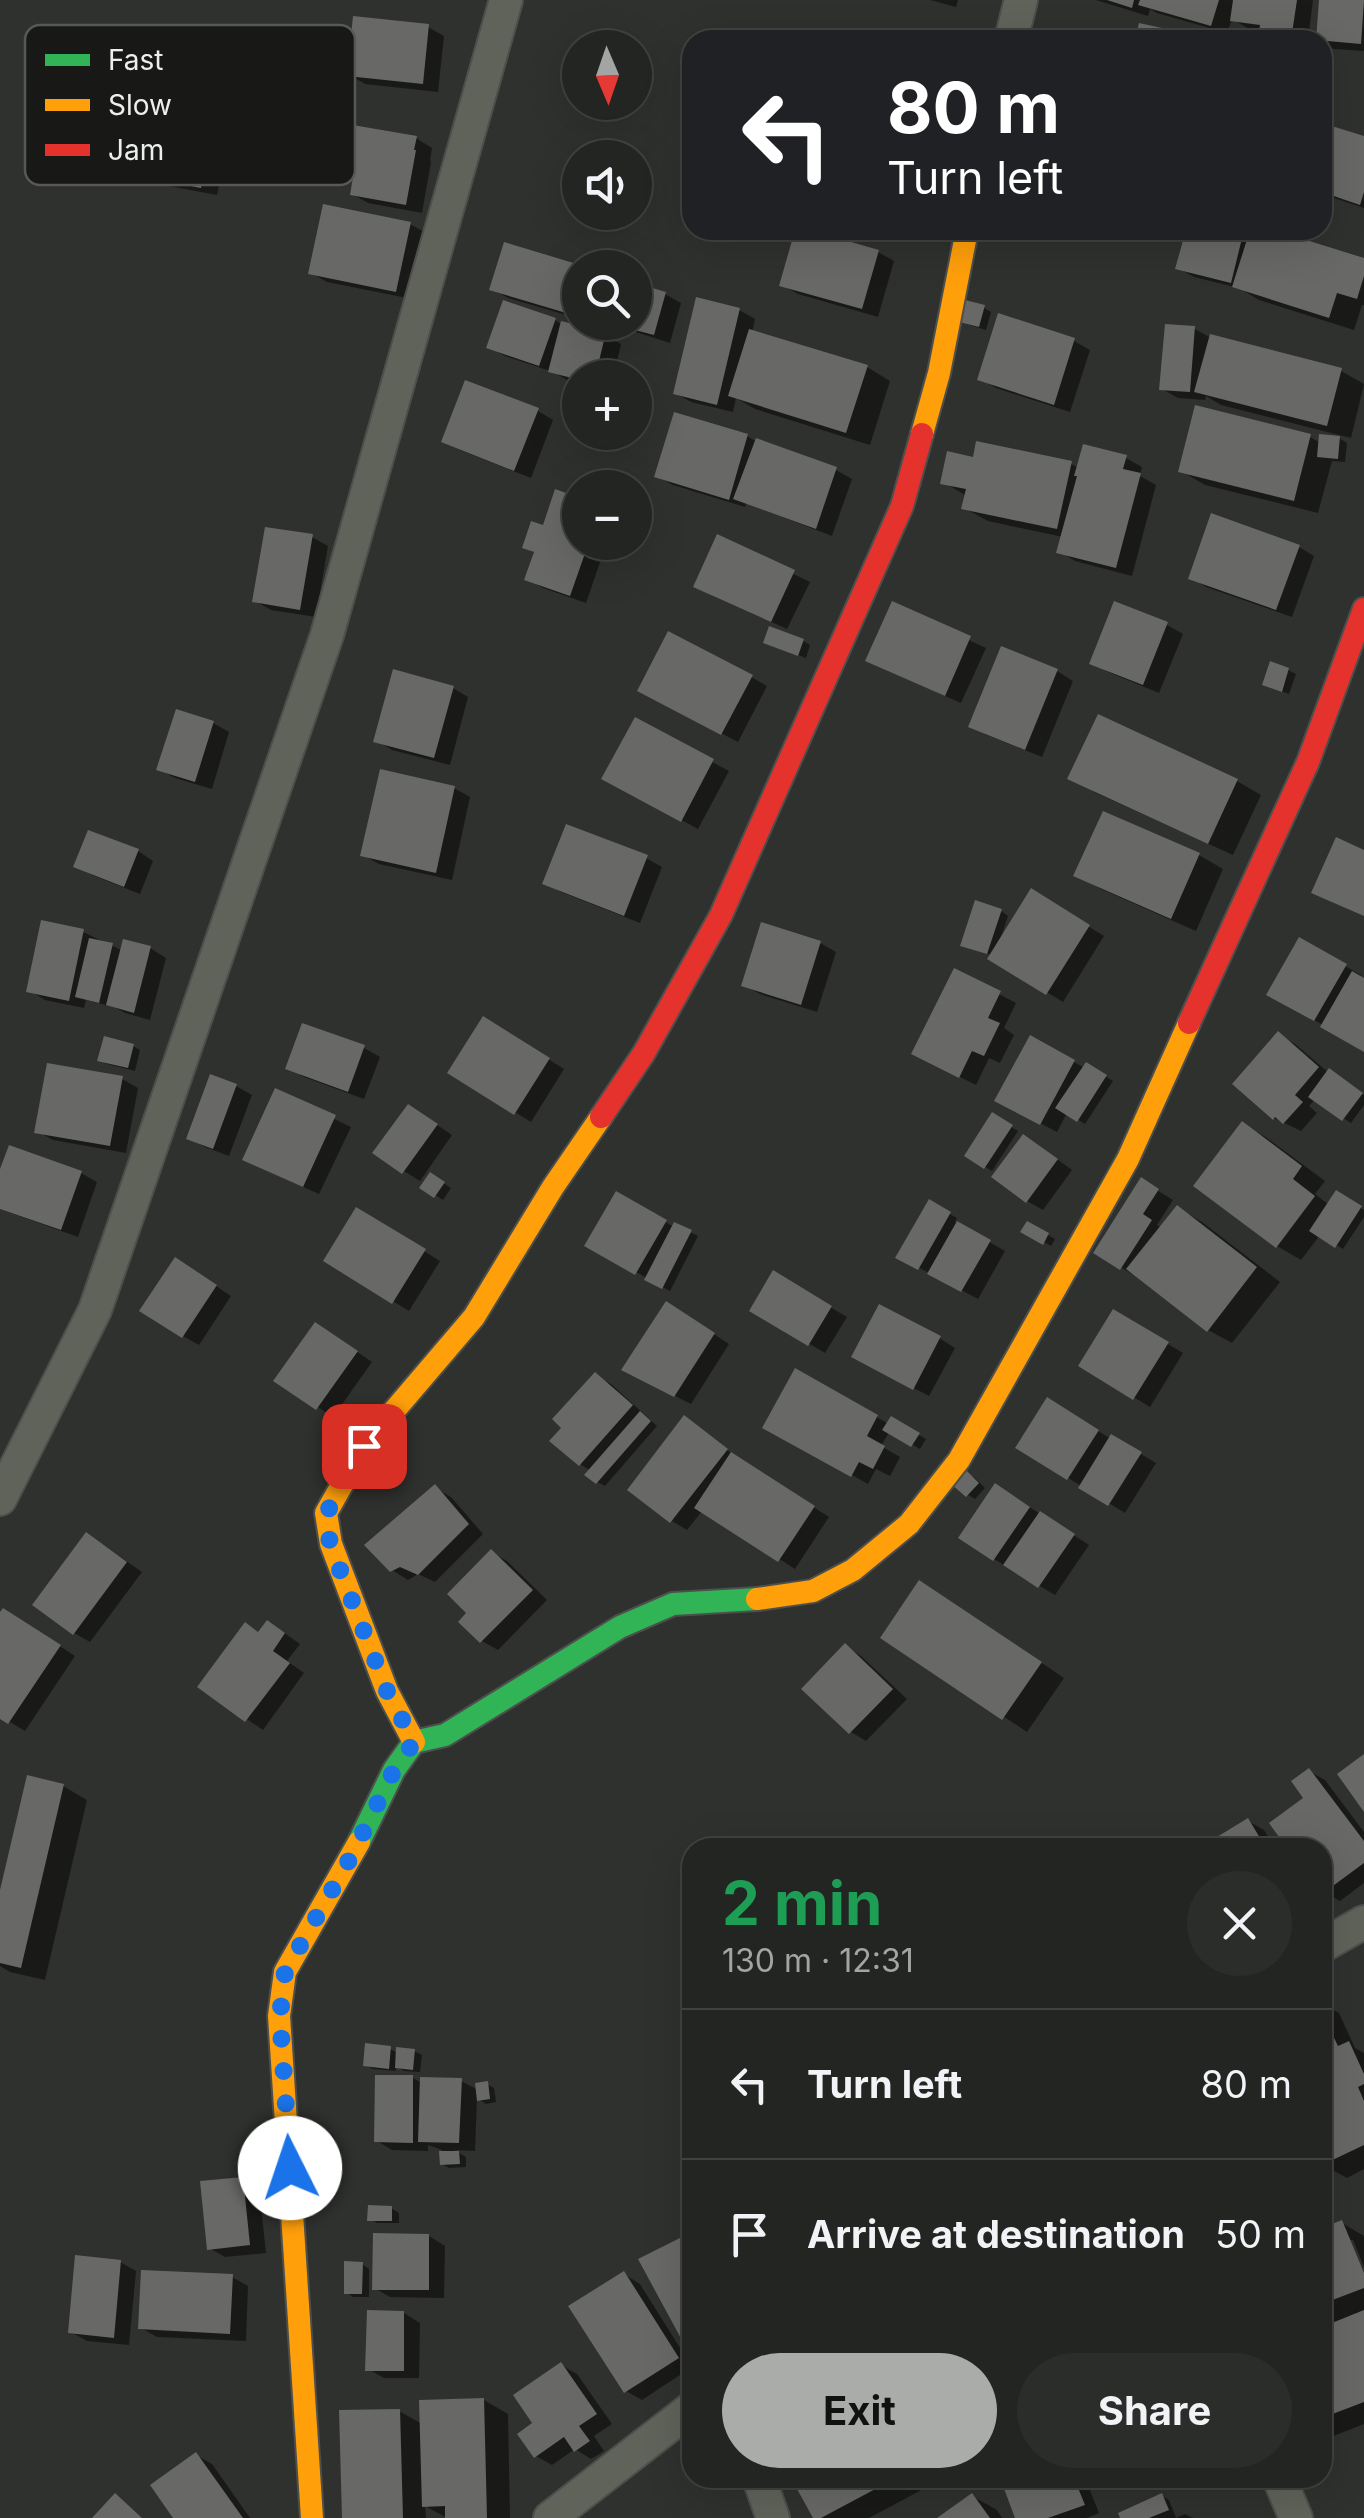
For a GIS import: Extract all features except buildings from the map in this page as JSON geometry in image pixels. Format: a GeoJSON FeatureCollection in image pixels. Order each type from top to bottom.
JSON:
{"type":"FeatureCollection","features":[{"type":"Feature","properties":{"kind":"street"},"geometry":{"type":"LineString","coordinates":[[0,1499],[94,1310],[327,635],[506,0]]}},
{"type":"Feature","properties":{"kind":"street"},"geometry":{"type":"LineString","coordinates":[[1014,30],[1021,0]]}},
{"type":"Feature","properties":{"kind":"street"},"geometry":{"type":"LineString","coordinates":[[414,1742],[387,1691],[330,1544],[326,1514],[364,1446],[474,1318],[552,1188],[644,1053],[721,915],[902,506],[939,373],[965,240]]}},
{"type":"Feature","properties":{"kind":"street"},"geometry":{"type":"LineString","coordinates":[[312,2518],[280,2016],[283,1987],[285,1972],[352,1855],[394,1770],[414,1742],[445,1735],[620,1626],[673,1604],[813,1591],[853,1570],[909,1524],[960,1460],[1128,1159],[1308,762],[1364,609]]}},
{"type":"Feature","properties":{"kind":"street"},"geometry":{"type":"LineString","coordinates":[[1332,1940],[1364,1922]]}},
{"type":"Feature","properties":{"kind":"street"},"geometry":{"type":"LineString","coordinates":[[550,2518],[682,2417]]}},
{"type":"Feature","properties":{"kind":"street"},"geometry":{"type":"LineString","coordinates":[[762,2488],[773,2518]]}},
{"type":"Feature","properties":{"kind":"street"},"geometry":{"type":"LineString","coordinates":[[1282,2488],[1296,2518]]}},
{"type":"Feature","properties":{"kind":"traffic: fast"},"geometry":{"type":"LineString","coordinates":[[359,1842],[394,1770],[414,1742],[445,1735],[620,1627],[673,1604],[757,1599]]}},
{"type":"Feature","properties":{"kind":"traffic: slow"},"geometry":{"type":"LineString","coordinates":[[922,434],[939,373],[965,240]]}},
{"type":"Feature","properties":{"kind":"traffic: slow"},"geometry":{"type":"LineString","coordinates":[[757,1599],[813,1591],[853,1570],[909,1524],[959,1460],[1128,1159],[1189,1023]]}},
{"type":"Feature","properties":{"kind":"traffic: slow"},"geometry":{"type":"LineString","coordinates":[[414,1742],[387,1691],[331,1544],[326,1513],[364,1446],[474,1317],[601,1117]]}},
{"type":"Feature","properties":{"kind":"traffic: slow"},"geometry":{"type":"LineString","coordinates":[[312,2518],[279,2016],[285,1972],[359,1842]]}},
{"type":"Feature","properties":{"kind":"traffic: jam"},"geometry":{"type":"LineString","coordinates":[[601,1117],[644,1053],[721,915],[902,506],[922,434]]}},
{"type":"Feature","properties":{"kind":"traffic: jam"},"geometry":{"type":"LineString","coordinates":[[1189,1023],[1308,762],[1364,609]]}},
{"type":"Feature","properties":{"kind":"route"},"geometry":{"type":"LineString","coordinates":[[290,2168],[280,2016],[285,1972],[352,1855],[394,1770],[414,1742],[387,1691],[330,1544],[326,1514],[364,1446]]}}]}
